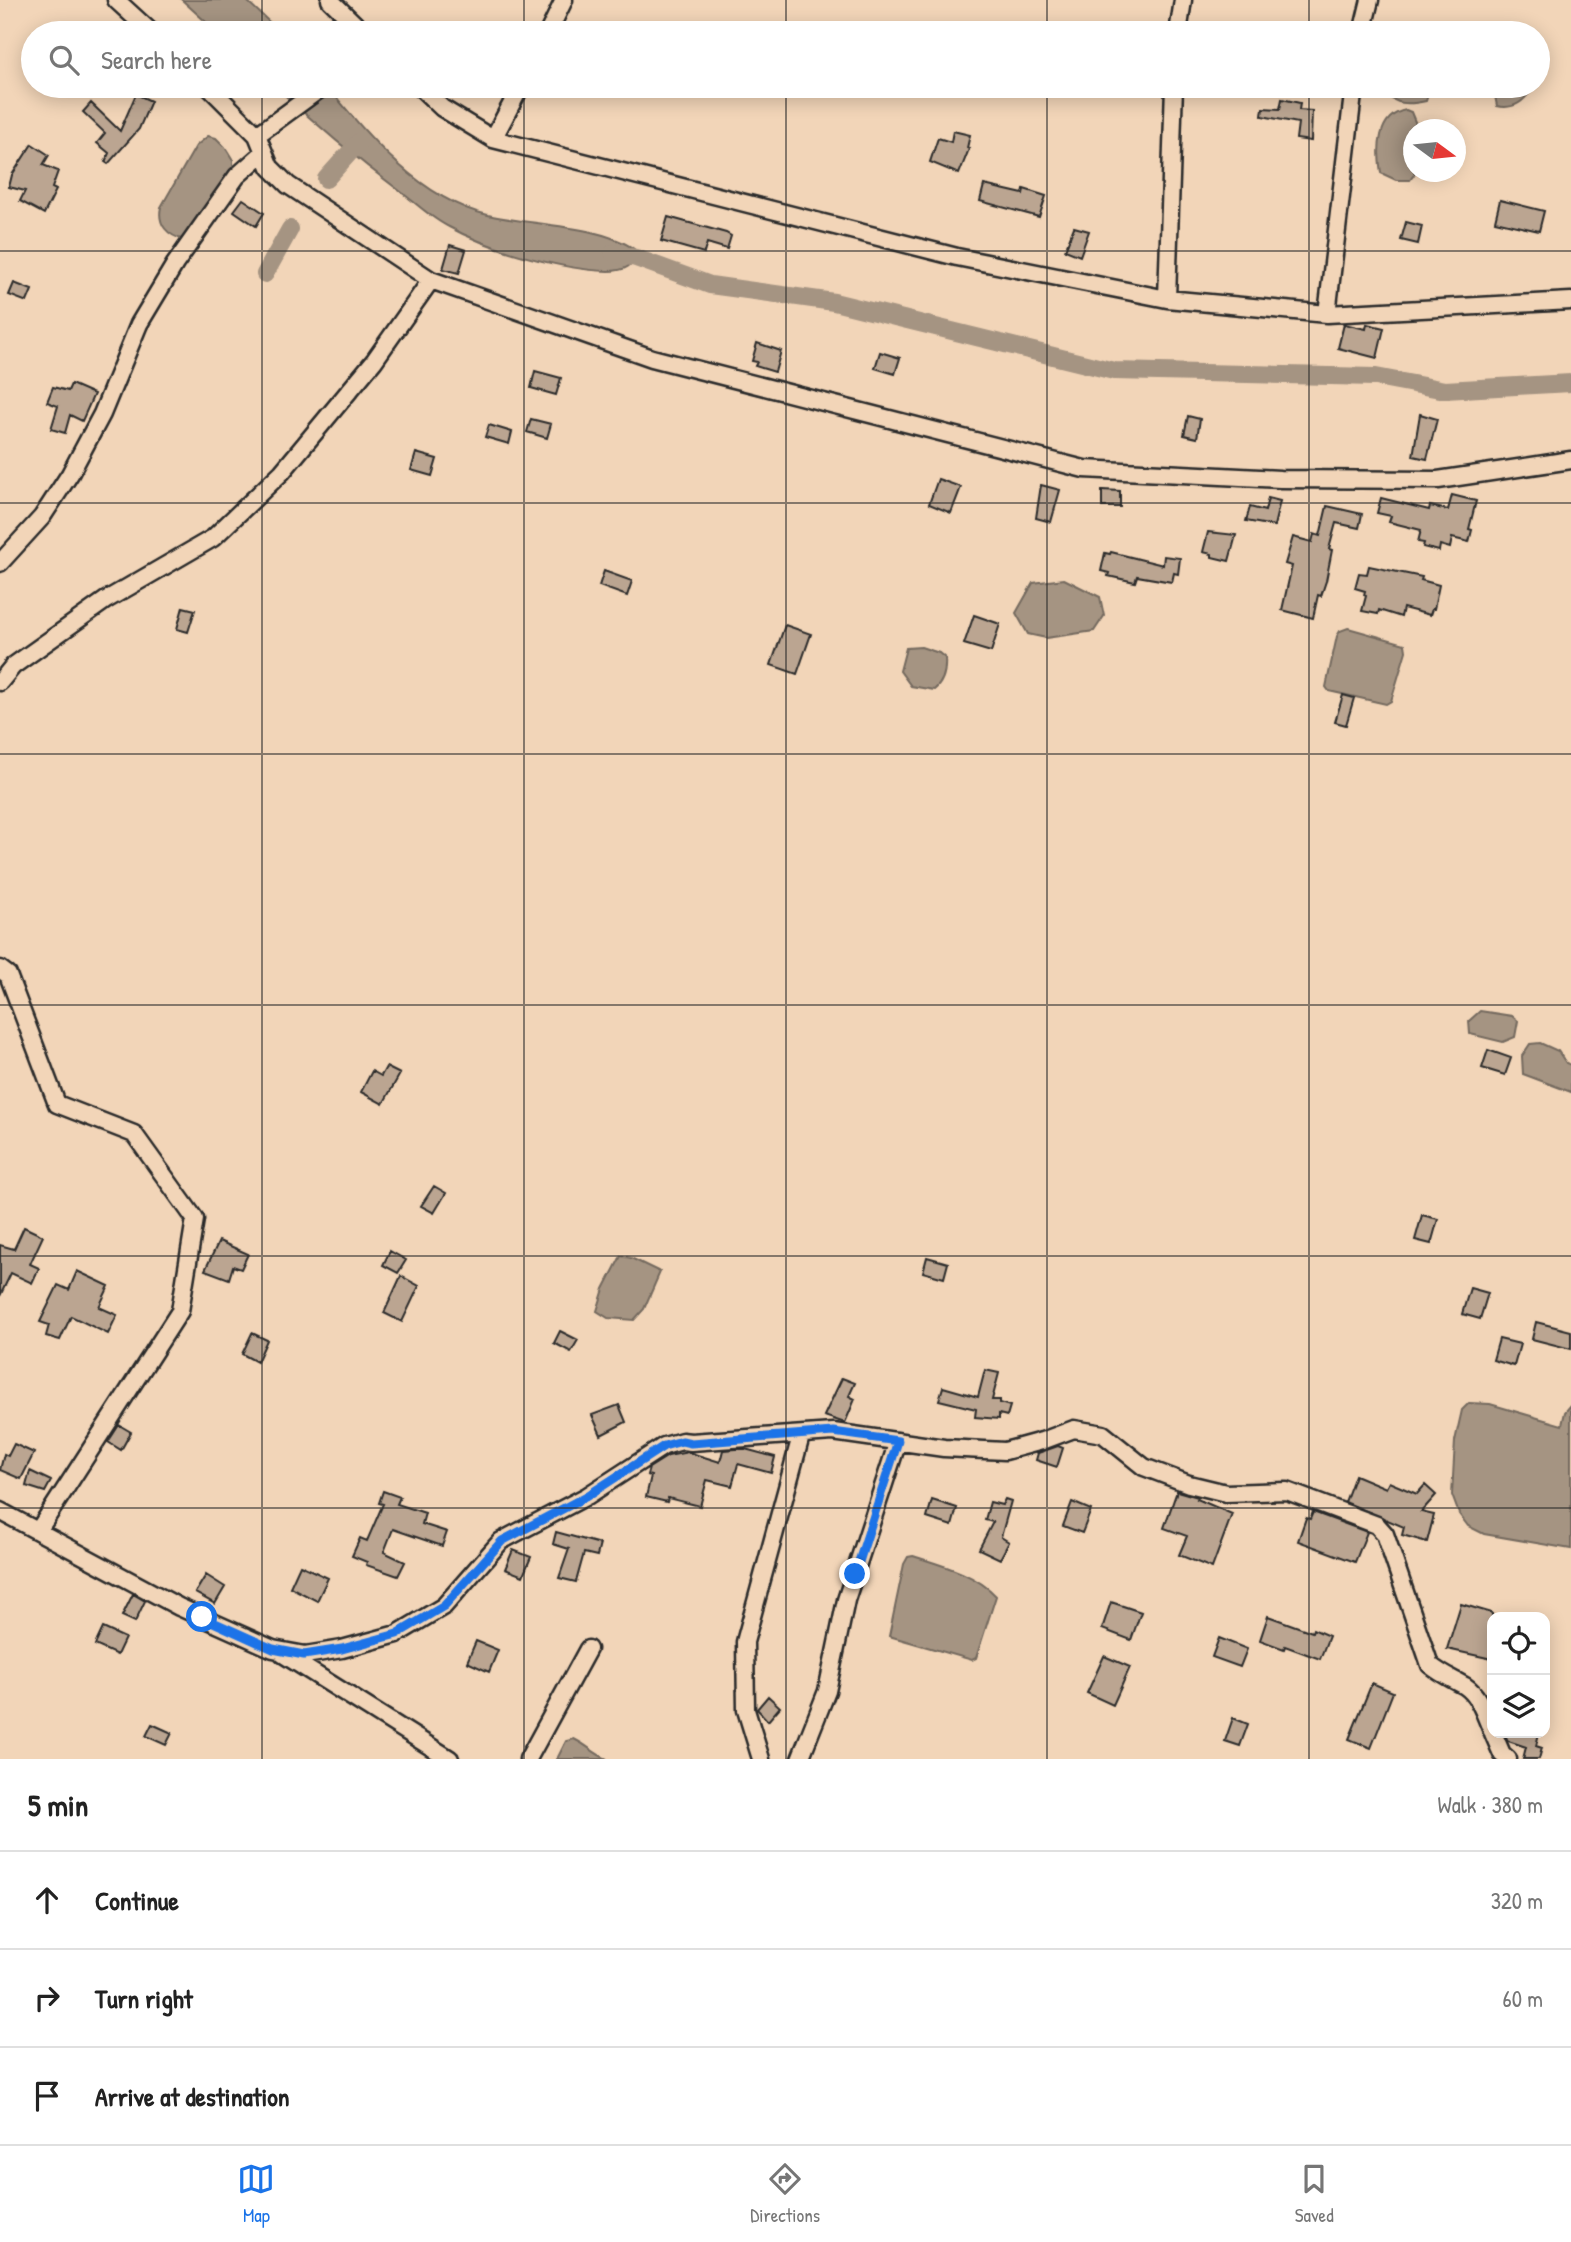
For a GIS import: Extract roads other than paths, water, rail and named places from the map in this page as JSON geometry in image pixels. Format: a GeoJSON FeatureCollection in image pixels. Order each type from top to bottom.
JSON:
{"type":"FeatureCollection","features":[{"type":"Feature","properties":{"kind":"street"},"geometry":{"type":"LineString","coordinates":[[116,0],[139,21]]}},
{"type":"Feature","properties":{"kind":"street"},"geometry":{"type":"LineString","coordinates":[[330,0],[352,21]]}},
{"type":"Feature","properties":{"kind":"street"},"geometry":{"type":"LineString","coordinates":[[554,21],[564,0]]}},
{"type":"Feature","properties":{"kind":"street"},"geometry":{"type":"LineString","coordinates":[[1180,21],[1183,0]]}},
{"type":"Feature","properties":{"kind":"street"},"geometry":{"type":"LineString","coordinates":[[1365,21],[1370,0]]}},
{"type":"Feature","properties":{"kind":"street"},"geometry":{"type":"LineString","coordinates":[[220,98],[257,135],[262,153],[288,186],[431,280],[652,358],[1084,469],[1280,479],[1438,480],[1571,460]]}},
{"type":"Feature","properties":{"kind":"street"},"geometry":{"type":"LineString","coordinates":[[257,135],[308,98]]}},
{"type":"Feature","properties":{"kind":"street"},"geometry":{"type":"LineString","coordinates":[[432,98],[442,108],[493,139],[957,257],[1167,299],[1327,314],[1571,301]]}},
{"type":"Feature","properties":{"kind":"street"},"geometry":{"type":"LineString","coordinates":[[493,139],[515,98]]}},
{"type":"Feature","properties":{"kind":"street"},"geometry":{"type":"LineString","coordinates":[[1167,299],[1174,98]]}},
{"type":"Feature","properties":{"kind":"street"},"geometry":{"type":"LineString","coordinates":[[1327,314],[1353,98]]}},
{"type":"Feature","properties":{"kind":"street"},"geometry":{"type":"LineString","coordinates":[[0,564],[42,517],[70,474],[102,414],[139,324],[176,264],[237,176],[262,153]]}},
{"type":"Feature","properties":{"kind":"street"},"geometry":{"type":"LineString","coordinates":[[0,682],[13,666],[106,600],[213,538],[282,472],[374,361],[431,280]]}},
{"type":"Feature","properties":{"kind":"street"},"geometry":{"type":"LineString","coordinates":[[0,969],[8,975],[57,1104],[134,1134],[195,1220],[180,1311],[38,1531]]}},
{"type":"Feature","properties":{"kind":"street"},"geometry":{"type":"LineString","coordinates":[[273,1649],[304,1655],[342,1649],[397,1634],[444,1606],[502,1541],[587,1496],[664,1446],[682,1441],[691,1443],[833,1432],[944,1448],[1005,1451],[1074,1429],[1103,1434],[1144,1467],[1189,1484],[1226,1493],[1287,1491],[1377,1525],[1385,1534],[1430,1665],[1444,1677],[1467,1687],[1479,1701],[1487,1719]]}},
{"type":"Feature","properties":{"kind":"street"},"geometry":{"type":"LineString","coordinates":[[761,1759],[746,1710],[746,1642],[802,1436]]}},
{"type":"Feature","properties":{"kind":"street"},"geometry":{"type":"LineString","coordinates":[[803,1758],[827,1691],[846,1600],[898,1441]]}},
{"type":"Feature","properties":{"kind":"street"},"geometry":{"type":"LineString","coordinates":[[0,1511],[179,1607],[273,1649],[450,1759]]}},
{"type":"Feature","properties":{"kind":"street"},"geometry":{"type":"LineString","coordinates":[[528,1759],[588,1649]]}},
{"type":"Feature","properties":{"kind":"street"},"geometry":{"type":"LineString","coordinates":[[1495,1738],[1502,1754],[1508,1759]]}},
{"type":"Feature","properties":{"kind":"waterway"},"geometry":{"type":"LineString","coordinates":[[326,179],[360,141]]}},
{"type":"Feature","properties":{"kind":"waterway"},"geometry":{"type":"LineString","coordinates":[[265,274],[290,229]]}},
{"type":"Feature","properties":{"kind":"waterway"},"geometry":{"type":"LineString","coordinates":[[613,253],[636,258],[710,285],[834,302],[1114,371],[1376,377],[1445,390],[1571,383]]}}]}
